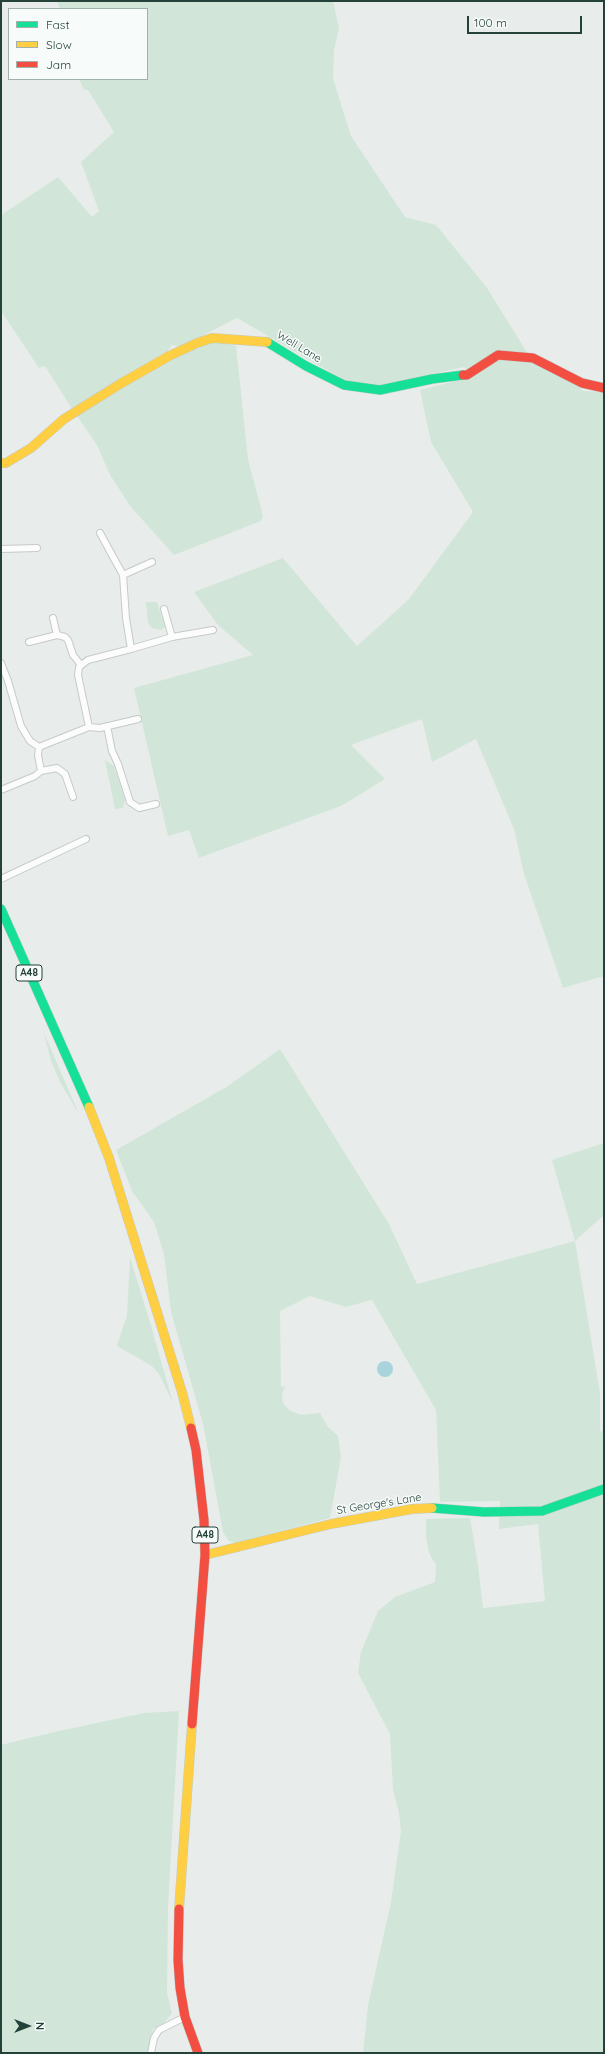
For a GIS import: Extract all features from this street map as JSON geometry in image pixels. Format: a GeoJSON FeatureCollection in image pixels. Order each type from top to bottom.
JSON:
{"type":"FeatureCollection","features":[{"type":"Feature","properties":{"kind":"main road","name":"Well Lane"},"geometry":{"type":"LineString","coordinates":[[1,463],[6,463],[31,448],[64,419],[120,384],[169,356],[212,338],[250,338],[266,341],[306,366],[344,385],[380,390],[432,379],[468,375],[498,355],[533,358],[582,383],[604,388]]}},
{"type":"Feature","properties":{"kind":"main road","name":"A48"},"geometry":{"type":"LineString","coordinates":[[1,909],[81,1087],[119,1188],[189,1417],[202,1493],[205,1555],[179,1899],[178,1960],[180,1988],[185,2017],[198,2053]]}},
{"type":"Feature","properties":{"kind":"main road","name":"St George's Lane"},"geometry":{"type":"LineString","coordinates":[[205,1555],[331,1524],[412,1509],[430,1508],[484,1512],[542,1511],[604,1490]]}},
{"type":"Feature","properties":{"kind":"street"},"geometry":{"type":"LineString","coordinates":[[100,533],[123,575],[126,618],[131,649]]}},
{"type":"Feature","properties":{"kind":"street"},"geometry":{"type":"LineString","coordinates":[[1,549],[37,548]]}},
{"type":"Feature","properties":{"kind":"street"},"geometry":{"type":"LineString","coordinates":[[123,575],[152,562]]}},
{"type":"Feature","properties":{"kind":"street"},"geometry":{"type":"LineString","coordinates":[[164,609],[172,636]]}},
{"type":"Feature","properties":{"kind":"street"},"geometry":{"type":"LineString","coordinates":[[53,618],[57,635]]}},
{"type":"Feature","properties":{"kind":"street"},"geometry":{"type":"LineString","coordinates":[[89,727],[78,675],[78,670],[81,665],[88,660],[131,649],[172,636],[213,630]]}},
{"type":"Feature","properties":{"kind":"street"},"geometry":{"type":"LineString","coordinates":[[29,642],[57,635],[68,640],[72,653],[81,665]]}},
{"type":"Feature","properties":{"kind":"street"},"geometry":{"type":"LineString","coordinates":[[1,663],[21,726],[30,741],[39,747]]}},
{"type":"Feature","properties":{"kind":"street"},"geometry":{"type":"LineString","coordinates":[[39,747],[89,727],[107,726],[138,719]]}},
{"type":"Feature","properties":{"kind":"street"},"geometry":{"type":"LineString","coordinates":[[107,726],[112,751],[118,764],[130,802],[139,808],[156,804]]}},
{"type":"Feature","properties":{"kind":"street"},"geometry":{"type":"LineString","coordinates":[[39,747],[38,755],[41,771]]}},
{"type":"Feature","properties":{"kind":"street"},"geometry":{"type":"LineString","coordinates":[[1,790],[36,776],[41,771],[58,768],[63,771],[73,796]]}},
{"type":"Feature","properties":{"kind":"street"},"geometry":{"type":"LineString","coordinates":[[1,879],[86,839]]}},
{"type":"Feature","properties":{"kind":"street"},"geometry":{"type":"LineString","coordinates":[[152,2053],[154,2038],[159,2030],[185,2017]]}},
{"type":"Feature","properties":{"kind":"green space"},"geometry":{"type":"Polygon","coordinates":[[[57,1],[333,1],[339,29],[334,50],[333,78],[351,136],[405,217],[436,225],[487,288],[528,354],[572,380],[583,391],[604,392],[604,976],[563,988],[524,874],[514,829],[476,739],[432,762],[422,719],[351,745],[385,779],[341,806],[199,858],[189,830],[168,836],[134,688],[253,655],[218,625],[194,592],[283,558],[357,646],[409,599],[473,512],[431,442],[420,390],[475,376],[464,367],[382,385],[344,380],[237,318],[180,347],[172,345],[167,352],[72,409],[45,366],[39,368],[1,311],[1,215],[58,177],[92,217],[99,211],[81,162],[114,132],[88,90],[84,90],[79,80],[148,80],[148,8],[60,8],[57,1]]]}},
{"type":"Feature","properties":{"kind":"green space"},"geometry":{"type":"Polygon","coordinates":[[[205,342],[225,343],[236,346],[248,459],[263,516],[261,521],[174,555],[130,506],[110,475],[97,445],[77,416],[125,385],[187,349],[205,342]]]}},
{"type":"Feature","properties":{"kind":"green space"},"geometry":{"type":"Polygon","coordinates":[[[146,602],[157,602],[165,627],[161,630],[152,628],[148,623],[146,602]]]}},
{"type":"Feature","properties":{"kind":"green space"},"geometry":{"type":"Polygon","coordinates":[[[105,760],[114,766],[125,800],[123,808],[115,809],[105,760]]]}},
{"type":"Feature","properties":{"kind":"green space"},"geometry":{"type":"Polygon","coordinates":[[[44,1033],[79,1114],[61,1084],[51,1061],[44,1033]]]}},
{"type":"Feature","properties":{"kind":"green space"},"geometry":{"type":"Polygon","coordinates":[[[280,1049],[389,1224],[417,1284],[575,1241],[600,1393],[600,1432],[604,1430],[604,2053],[363,2053],[368,2005],[391,1902],[401,1831],[399,1813],[393,1790],[390,1734],[358,1673],[361,1652],[378,1611],[395,1597],[435,1582],[436,1565],[429,1553],[426,1537],[426,1519],[470,1518],[483,1608],[545,1601],[538,1524],[499,1529],[500,1501],[440,1502],[436,1410],[372,1300],[346,1307],[310,1296],[280,1311],[281,1387],[285,1386],[282,1396],[283,1403],[289,1410],[301,1415],[320,1413],[328,1427],[338,1436],[341,1457],[330,1518],[236,1543],[229,1541],[223,1532],[203,1424],[171,1312],[164,1254],[154,1222],[132,1191],[116,1150],[228,1086],[280,1049]]]}},
{"type":"Feature","properties":{"kind":"green space"},"geometry":{"type":"Polygon","coordinates":[[[604,1143],[604,1215],[575,1241],[552,1160],[604,1143]]]}},
{"type":"Feature","properties":{"kind":"green space"},"geometry":{"type":"Polygon","coordinates":[[[130,1257],[173,1403],[159,1374],[152,1366],[117,1346],[127,1315],[130,1257]]]}},
{"type":"Feature","properties":{"kind":"green space"},"geometry":{"type":"Polygon","coordinates":[[[179,1711],[168,1908],[167,1993],[172,2013],[164,2023],[153,2029],[148,2053],[1,2053],[1,1745],[144,1713],[179,1711]]]}},
{"type":"Feature","properties":{"kind":"water"},"geometry":{"type":"Polygon","coordinates":[[[382,1361],[388,1361],[393,1366],[391,1375],[388,1377],[382,1377],[377,1372],[377,1366],[382,1361]]]}},
{"type":"Feature","properties":{"kind":"traffic: fast"},"geometry":{"type":"LineString","coordinates":[[267,342],[306,366],[344,385],[380,390],[432,379],[463,375]]}},
{"type":"Feature","properties":{"kind":"traffic: fast"},"geometry":{"type":"LineString","coordinates":[[1,909],[89,1107]]}},
{"type":"Feature","properties":{"kind":"traffic: fast"},"geometry":{"type":"LineString","coordinates":[[432,1508],[484,1512],[542,1511],[604,1489]]}},
{"type":"Feature","properties":{"kind":"traffic: slow"},"geometry":{"type":"LineString","coordinates":[[1,463],[6,463],[31,448],[64,419],[120,384],[169,356],[197,343],[212,338],[267,342]]}},
{"type":"Feature","properties":{"kind":"traffic: slow"},"geometry":{"type":"LineString","coordinates":[[89,1107],[109,1158],[182,1392],[191,1428]]}},
{"type":"Feature","properties":{"kind":"traffic: slow"},"geometry":{"type":"LineString","coordinates":[[205,1555],[331,1524],[412,1509],[432,1508]]}},
{"type":"Feature","properties":{"kind":"traffic: slow"},"geometry":{"type":"LineString","coordinates":[[179,1909],[192,1724]]}},
{"type":"Feature","properties":{"kind":"traffic: jam"},"geometry":{"type":"LineString","coordinates":[[463,375],[467,375],[498,355],[533,358],[582,383],[604,388]]}},
{"type":"Feature","properties":{"kind":"traffic: jam"},"geometry":{"type":"LineString","coordinates":[[191,1428],[196,1450],[204,1520],[205,1555],[192,1724]]}},
{"type":"Feature","properties":{"kind":"traffic: jam"},"geometry":{"type":"LineString","coordinates":[[179,1909],[178,1960],[180,1988],[185,2017],[198,2053]]}}]}
